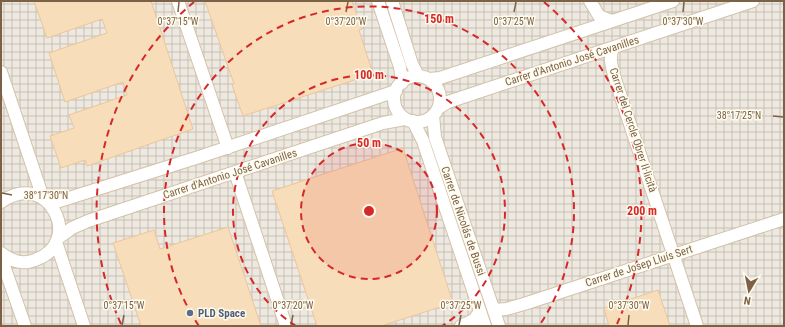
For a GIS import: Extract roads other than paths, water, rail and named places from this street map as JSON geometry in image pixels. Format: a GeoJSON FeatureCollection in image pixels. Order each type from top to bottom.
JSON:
{"type":"FeatureCollection","features":[{"type":"Feature","properties":{"kind":"street"},"geometry":{"type":"LineString","coordinates":[[178,1],[228,148]]}},
{"type":"Feature","properties":{"kind":"street"},"geometry":{"type":"LineString","coordinates":[[378,1],[400,67],[399,87]]}},
{"type":"Feature","properties":{"kind":"street"},"geometry":{"type":"LineString","coordinates":[[392,1],[412,64],[424,78],[436,86],[440,93],[440,103],[435,112],[423,121],[409,120],[398,112],[395,105],[394,95],[399,87],[411,77],[424,78],[440,78],[673,1]]}},
{"type":"Feature","properties":{"kind":"street"},"geometry":{"type":"LineString","coordinates":[[590,1],[599,16],[612,22]]}},
{"type":"Feature","properties":{"kind":"street","name":"Carrer d'Antonio José Cavanilles"},"geometry":{"type":"LineString","coordinates":[[435,112],[452,101],[753,1]]}},
{"type":"Feature","properties":{"kind":"street","name":"Carrer del Cercle Obrer Il·licità"},"geometry":{"type":"LineString","coordinates":[[613,48],[610,54],[614,75],[698,326]]}},
{"type":"Feature","properties":{"kind":"street"},"geometry":{"type":"LineString","coordinates":[[1,72],[46,201]]}},
{"type":"Feature","properties":{"kind":"street"},"geometry":{"type":"LineString","coordinates":[[46,201],[228,148],[399,87]]}},
{"type":"Feature","properties":{"kind":"street","name":"Carrer de Nicolás de Bussi"},"geometry":{"type":"LineString","coordinates":[[435,112],[435,137],[499,326]]}},
{"type":"Feature","properties":{"kind":"street","name":"Carrer d'Antonio José Cavanilles"},"geometry":{"type":"LineString","coordinates":[[1,253],[8,258],[19,262],[30,262],[41,258],[50,251],[57,240],[72,228],[88,221],[383,123],[409,120]]}},
{"type":"Feature","properties":{"kind":"street","name":"Carrer de Nicolás de Bussi"},"geometry":{"type":"LineString","coordinates":[[409,120],[424,141],[484,326]]}},
{"type":"Feature","properties":{"kind":"street"},"geometry":{"type":"LineString","coordinates":[[235,172],[286,326]]}},
{"type":"Feature","properties":{"kind":"street"},"geometry":{"type":"LineString","coordinates":[[1,202],[8,197],[26,193],[35,195],[46,201],[55,211],[59,229],[57,240],[84,326]]}},
{"type":"Feature","properties":{"kind":"street","name":"Carrer de Josep Lluís Sert"},"geometry":{"type":"LineString","coordinates":[[494,310],[506,310],[784,219]]}},
{"type":"Feature","properties":{"kind":"street"},"geometry":{"type":"LineString","coordinates":[[1,257],[25,326]]}},
{"type":"Feature","properties":{"kind":"street"},"geometry":{"type":"LineString","coordinates":[[461,326],[474,320],[480,311]]}},
{"type":"Feature","properties":{"kind":"place","name":"PLD Space"},"geometry":{"type":"Point","coordinates":[190,313]}}]}
